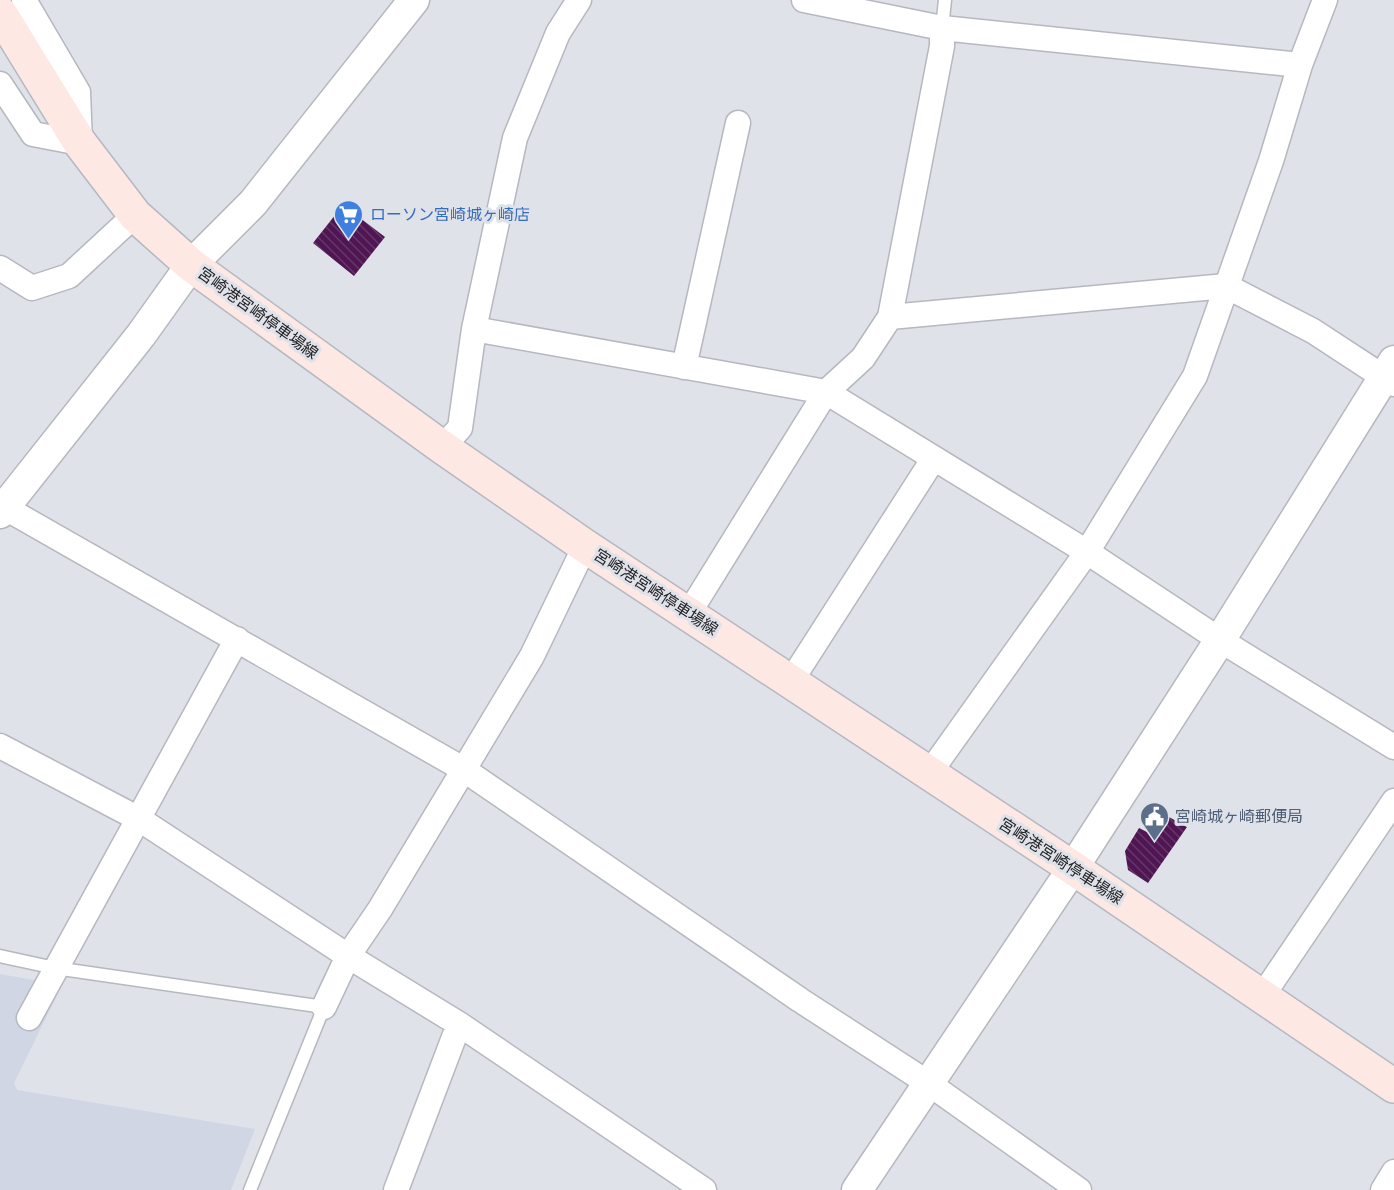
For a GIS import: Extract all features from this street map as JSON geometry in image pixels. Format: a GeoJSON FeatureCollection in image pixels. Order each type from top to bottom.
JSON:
{"type":"FeatureCollection","features":[{"type":"Feature","properties":{"kind":"main road","name":"宮崎港宮崎停車場線"},"geometry":{"type":"LineString","coordinates":[[0,13],[80,143],[135,215],[191,264],[442,447],[585,546],[928,775],[1073,868],[1394,1086]]}},
{"type":"Feature","properties":{"kind":"street"},"geometry":{"type":"LineString","coordinates":[[0,84],[33,134],[80,143],[78,92],[24,0]]}},
{"type":"Feature","properties":{"kind":"street"},"geometry":{"type":"LineString","coordinates":[[414,0],[254,203],[191,264],[141,335],[2,508],[63,540],[178,608],[237,639],[463,769],[800,1000],[928,1083],[1079,1190]]}},
{"type":"Feature","properties":{"kind":"street"},"geometry":{"type":"LineString","coordinates":[[442,447],[460,428],[474,329],[515,138],[558,33],[579,0]]}},
{"type":"Feature","properties":{"kind":"street"},"geometry":{"type":"LineString","coordinates":[[804,0],[942,28],[1300,65]]}},
{"type":"Feature","properties":{"kind":"street"},"geometry":{"type":"LineString","coordinates":[[928,775],[1087,552],[1195,376],[1271,161],[1300,65],[1325,0]]}},
{"type":"Feature","properties":{"kind":"street"},"geometry":{"type":"LineString","coordinates":[[688,613],[826,392],[863,358],[890,317],[942,46],[942,28]]}},
{"type":"Feature","properties":{"kind":"street"},"geometry":{"type":"LineString","coordinates":[[684,367],[738,123]]}},
{"type":"Feature","properties":{"kind":"street"},"geometry":{"type":"LineString","coordinates":[[0,268],[32,288],[69,276],[135,215]]}},
{"type":"Feature","properties":{"kind":"street"},"geometry":{"type":"LineString","coordinates":[[857,1190],[1073,868],[1390,374],[1226,286],[890,317]]}},
{"type":"Feature","properties":{"kind":"street"},"geometry":{"type":"LineString","coordinates":[[474,329],[826,392],[1087,552],[1220,640],[1394,747]]}},
{"type":"Feature","properties":{"kind":"street"},"geometry":{"type":"LineString","coordinates":[[790,681],[934,459]]}},
{"type":"Feature","properties":{"kind":"street"},"geometry":{"type":"LineString","coordinates":[[324,1006],[348,956],[380,909],[532,656],[585,546]]}},
{"type":"Feature","properties":{"kind":"street"},"geometry":{"type":"LineString","coordinates":[[29,1018],[237,639]]}},
{"type":"Feature","properties":{"kind":"street"},"geometry":{"type":"LineString","coordinates":[[0,746],[139,819],[348,956],[459,1024],[705,1190]]}},
{"type":"Feature","properties":{"kind":"street"},"geometry":{"type":"LineString","coordinates":[[1263,995],[1394,801]]}},
{"type":"Feature","properties":{"kind":"street"},"geometry":{"type":"LineString","coordinates":[[396,1190],[459,1024]]}},
{"type":"Feature","properties":{"kind":"street"},"geometry":{"type":"LineString","coordinates":[[1383,1190],[1394,1172]]}},
{"type":"Feature","properties":{"kind":"lane"},"geometry":{"type":"LineString","coordinates":[[942,28],[945,0]]}},
{"type":"Feature","properties":{"kind":"lane"},"geometry":{"type":"LineString","coordinates":[[0,956],[55,968],[324,1006],[250,1190]]}},
{"type":"Feature","properties":{"kind":"shaded area"},"geometry":{"type":"Polygon","coordinates":[[[0,974],[62,985],[14,1083],[17,1090],[255,1129],[231,1190],[0,1190],[0,974]]]}},
{"type":"Feature","properties":{"kind":"building","name":"ローソン宮崎城ヶ崎店"},"geometry":{"type":"Polygon","coordinates":[[[343,205],[385,237],[354,276],[313,243],[343,205]]]}},
{"type":"Feature","properties":{"kind":"building","name":"宮崎城ヶ崎郵便局"},"geometry":{"type":"Polygon","coordinates":[[[1160,812],[1187,827],[1148,883],[1128,870],[1125,851],[1139,828],[1147,832],[1160,812]]]}},
{"type":"Feature","properties":{"kind":"place","name":"ローソン宮崎城ヶ崎店"},"geometry":{"type":"Point","coordinates":[349,240]}},
{"type":"Feature","properties":{"kind":"place","name":"宮崎城ヶ崎郵便局"},"geometry":{"type":"Point","coordinates":[1154,842]}}]}
